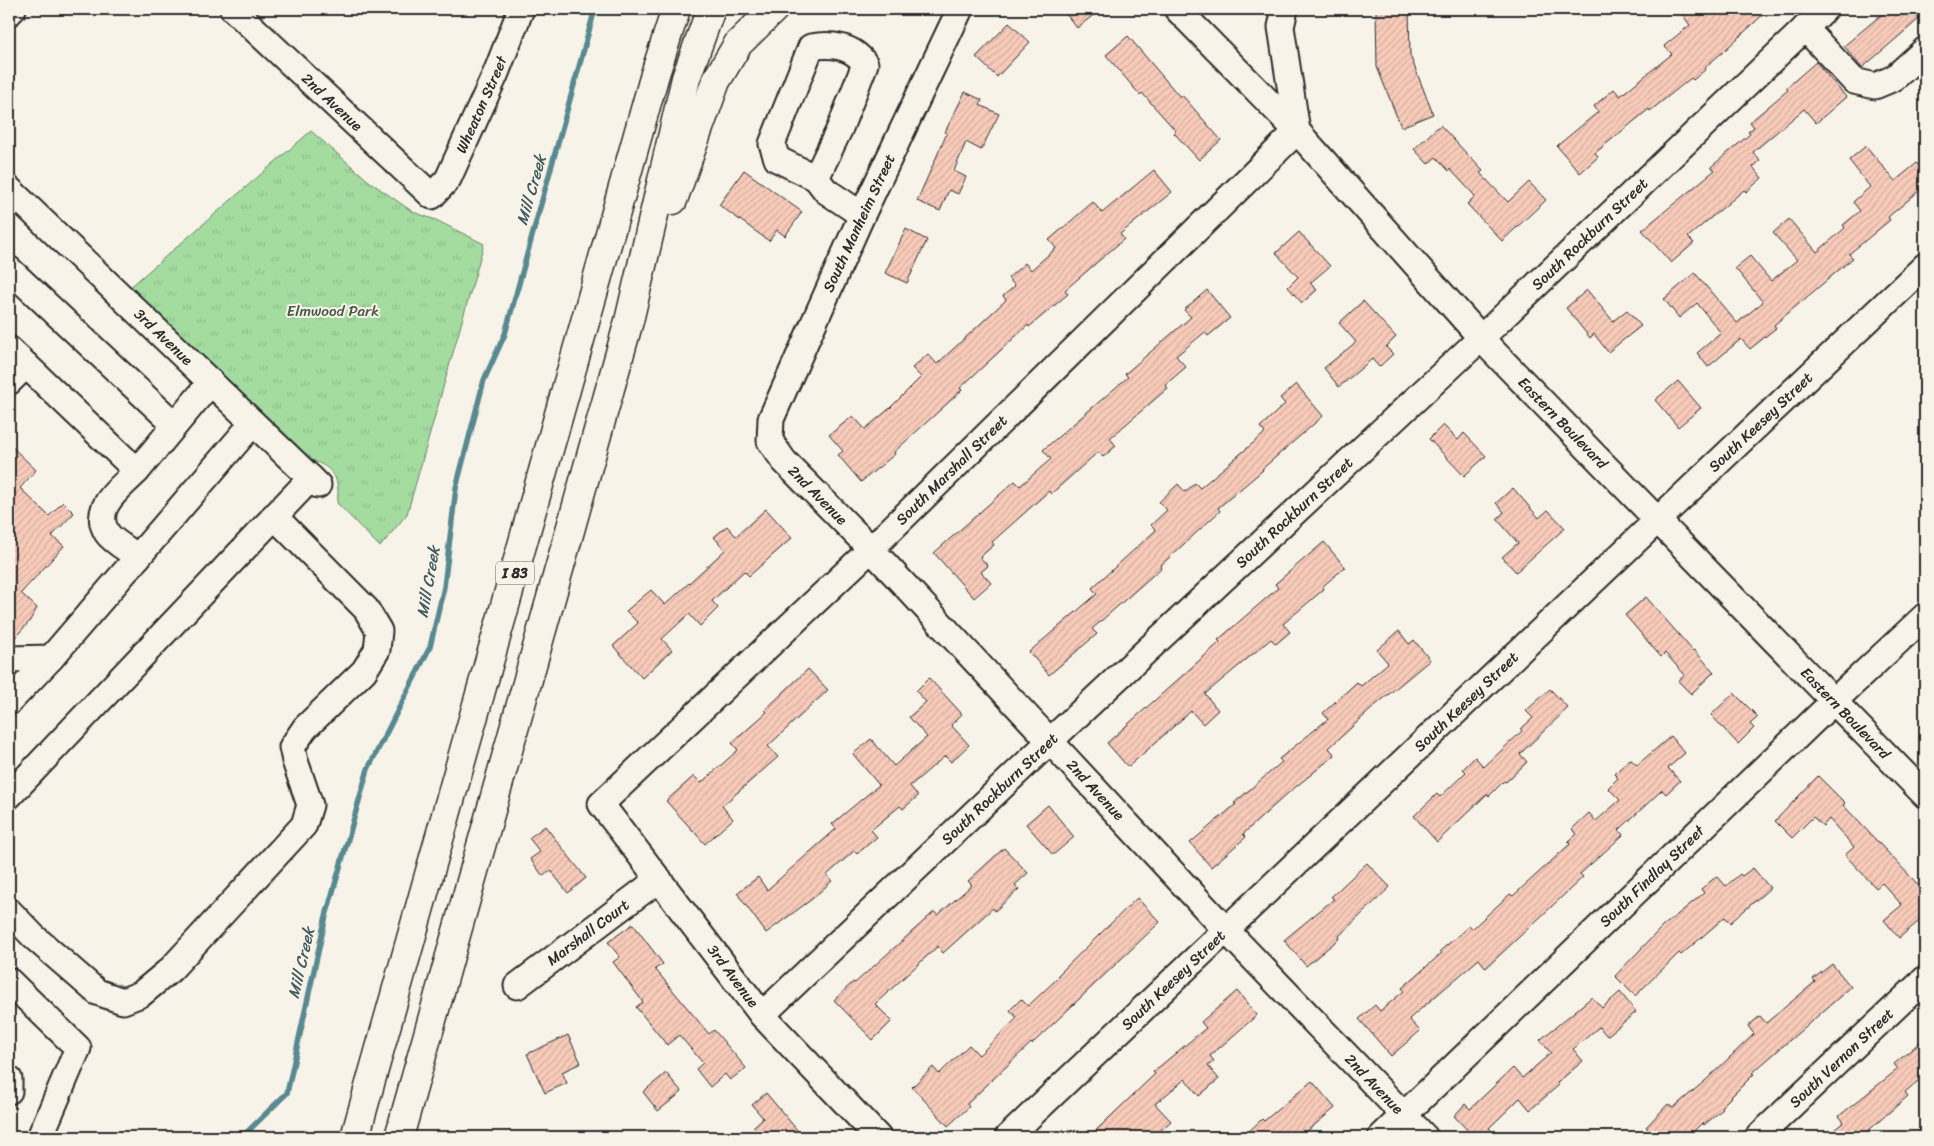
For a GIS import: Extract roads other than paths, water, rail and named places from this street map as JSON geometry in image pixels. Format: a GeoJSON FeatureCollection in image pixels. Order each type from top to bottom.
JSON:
{"type":"FeatureCollection","features":[{"type":"Feature","properties":{"kind":"highway","name":"I 83"},"geometry":{"type":"LineString","coordinates":[[355,1137],[652,83],[676,9]]}},
{"type":"Feature","properties":{"kind":"highway","name":"I 83"},"geometry":{"type":"LineString","coordinates":[[399,1137],[629,321],[686,78],[711,9]]}},
{"type":"Feature","properties":{"kind":"highway"},"geometry":{"type":"LineString","coordinates":[[629,321],[716,81],[738,44],[774,9]]}},
{"type":"Feature","properties":{"kind":"street"},"geometry":{"type":"LineString","coordinates":[[9,13],[13,9]]}},
{"type":"Feature","properties":{"kind":"street","name":"2nd Avenue"},"geometry":{"type":"LineString","coordinates":[[233,9],[432,196]]}},
{"type":"Feature","properties":{"kind":"street","name":"Wheaton Street"},"geometry":{"type":"LineString","coordinates":[[432,196],[448,179],[496,73],[521,9]]}},
{"type":"Feature","properties":{"kind":"street","name":"South Manheim Street"},"geometry":{"type":"LineString","coordinates":[[770,441],[770,419],[862,215],[960,9]]}},
{"type":"Feature","properties":{"kind":"street"},"geometry":{"type":"LineString","coordinates":[[1176,9],[1297,131]]}},
{"type":"Feature","properties":{"kind":"street"},"geometry":{"type":"LineString","coordinates":[[1285,9],[1281,27],[1297,131]]}},
{"type":"Feature","properties":{"kind":"street"},"geometry":{"type":"LineString","coordinates":[[1811,16],[1854,81],[1874,86],[1894,78],[1925,50]]}},
{"type":"Feature","properties":{"kind":"street","name":"South Rockburn Street"},"geometry":{"type":"LineString","coordinates":[[762,1015],[1050,741],[1481,338],[1811,16]]}},
{"type":"Feature","properties":{"kind":"street"},"geometry":{"type":"LineString","coordinates":[[816,178],[840,128],[864,64],[860,56],[848,49],[824,44],[811,47],[772,144],[777,159],[816,178],[826,191],[862,215]]}},
{"type":"Feature","properties":{"kind":"street","name":"Eastern Boulevard"},"geometry":{"type":"LineString","coordinates":[[1297,131],[1481,338],[1925,795]]}},
{"type":"Feature","properties":{"kind":"street","name":"South Marshall Street"},"geometry":{"type":"LineString","coordinates":[[601,804],[870,549],[1297,131]]}},
{"type":"Feature","properties":{"kind":"street","name":"3rd Avenue"},"geometry":{"type":"LineString","coordinates":[[9,189],[314,482],[274,516]]}},
{"type":"Feature","properties":{"kind":"street","name":"South Keesey Street"},"geometry":{"type":"LineString","coordinates":[[1008,1137],[1925,266]]}},
{"type":"Feature","properties":{"kind":"street"},"geometry":{"type":"LineString","coordinates":[[9,269],[175,425]]}},
{"type":"Feature","properties":{"kind":"street"},"geometry":{"type":"LineString","coordinates":[[9,382],[17,357],[137,471]]}},
{"type":"Feature","properties":{"kind":"street"},"geometry":{"type":"LineString","coordinates":[[138,557],[107,533],[102,513],[105,504],[137,471],[211,382]]}},
{"type":"Feature","properties":{"kind":"street"},"geometry":{"type":"LineString","coordinates":[[9,702],[51,658],[253,423]]}},
{"type":"Feature","properties":{"kind":"street","name":"2nd Avenue"},"geometry":{"type":"LineString","coordinates":[[770,441],[784,462],[870,549],[1226,930],[1425,1137]]}},
{"type":"Feature","properties":{"kind":"street"},"geometry":{"type":"LineString","coordinates":[[9,796],[274,516],[366,609],[379,631],[377,650],[364,671],[305,728],[292,747],[310,805],[304,825],[171,969],[141,994],[123,1000],[97,992],[34,937],[9,910]]}},
{"type":"Feature","properties":{"kind":"street","name":"South Findlay Street"},"geometry":{"type":"LineString","coordinates":[[1381,1137],[1834,701],[1925,616]]}},
{"type":"Feature","properties":{"kind":"street"},"geometry":{"type":"LineString","coordinates":[[9,659],[51,658]]}},
{"type":"Feature","properties":{"kind":"street","name":"3rd Avenue"},"geometry":{"type":"LineString","coordinates":[[601,804],[762,1015],[878,1137]]}},
{"type":"Feature","properties":{"kind":"street","name":"Marshall Court"},"geometry":{"type":"LineString","coordinates":[[517,986],[659,879]]}},
{"type":"Feature","properties":{"kind":"street","name":"South Vernon Street"},"geometry":{"type":"LineString","coordinates":[[1758,1137],[1925,979]]}},
{"type":"Feature","properties":{"kind":"street"},"geometry":{"type":"LineString","coordinates":[[9,981],[78,1048],[40,1137]]}},
{"type":"Feature","properties":{"kind":"street"},"geometry":{"type":"LineString","coordinates":[[9,1079],[9,1091]]}},
{"type":"Feature","properties":{"kind":"waterway","name":"Mill Creek"},"geometry":{"type":"LineString","coordinates":[[242,1137],[287,1093],[326,916],[368,769],[430,647],[444,587],[456,488],[484,380],[505,334],[595,9]]}},
{"type":"Feature","properties":{"kind":"park label","name":"Elmwood Park"},"geometry":{"type":"Point","coordinates":[333,311]}}]}
